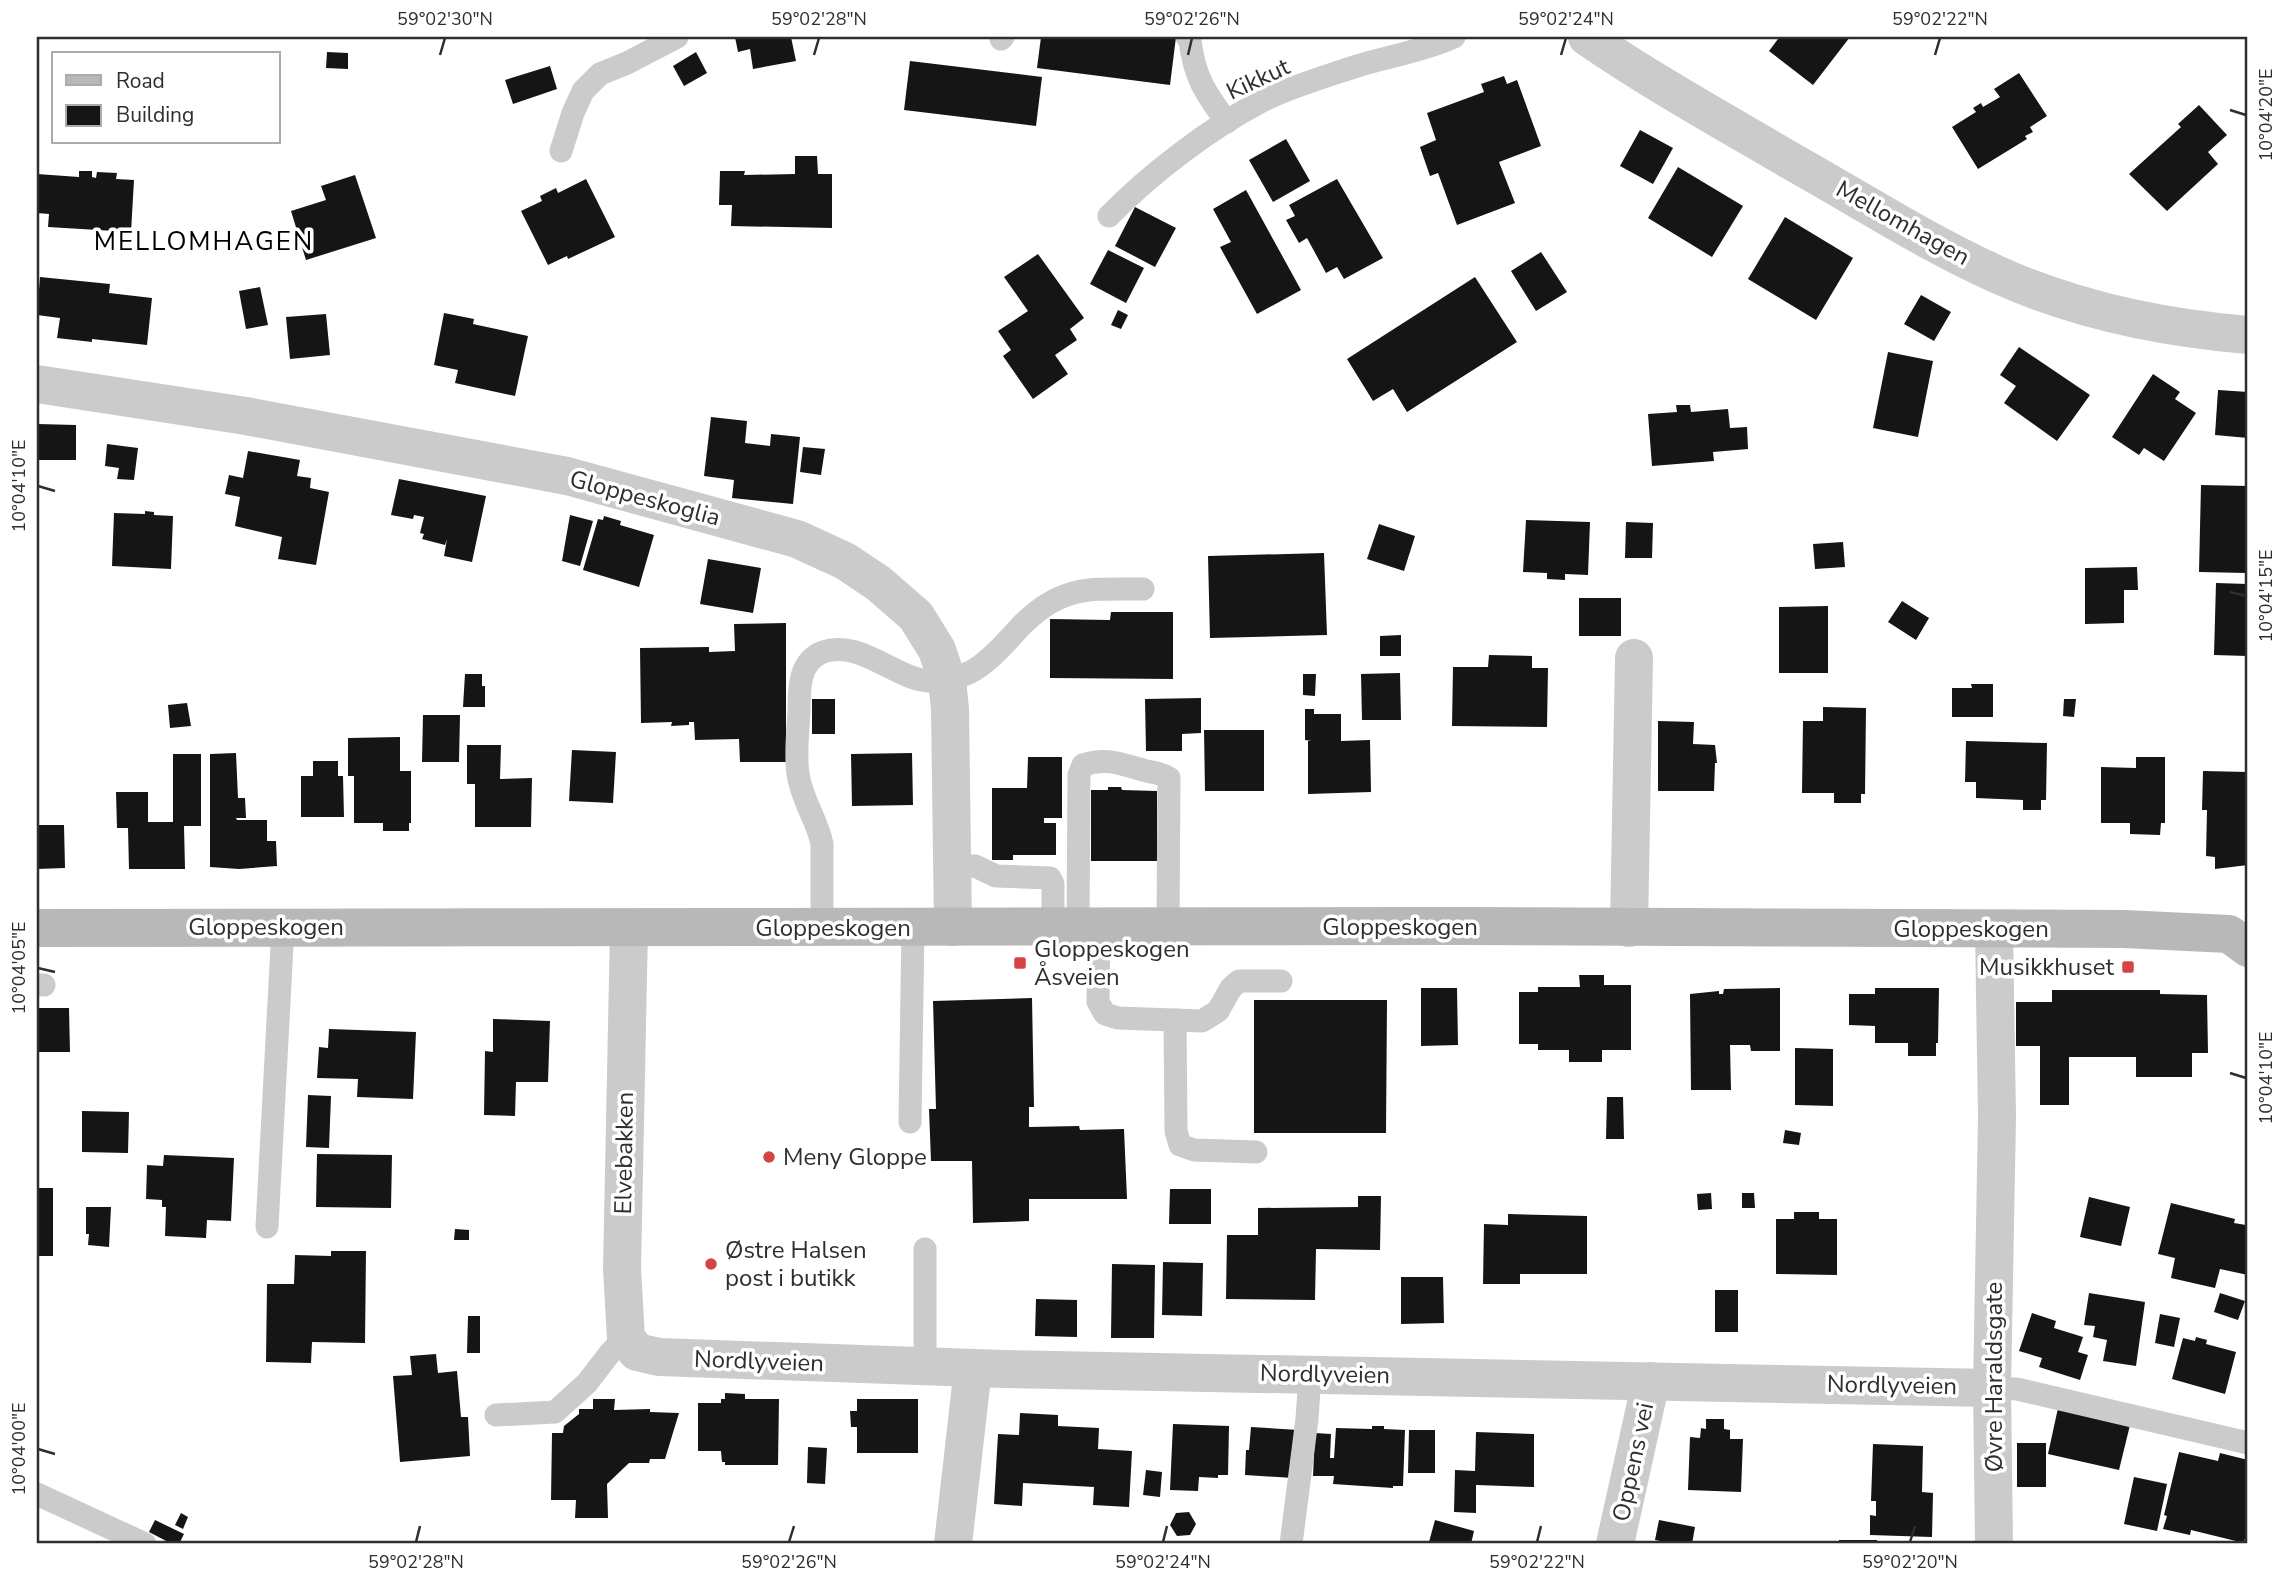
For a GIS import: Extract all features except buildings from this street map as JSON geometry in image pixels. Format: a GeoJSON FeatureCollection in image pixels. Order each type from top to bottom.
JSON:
{"type":"FeatureCollection","features":[{"type":"Feature","properties":{"kind":"main road","name":"Gloppeskogen"},"geometry":{"type":"LineString","coordinates":[[37,928],[2124,929],[2242,934]]}},
{"type":"Feature","properties":{"kind":"street","name":"Mellomhagen"},"geometry":{"type":"LineString","coordinates":[[1587,37],[1898,223],[1996,274],[2111,313],[2191,330],[2248,335]]}},
{"type":"Feature","properties":{"kind":"street","name":"Gloppeskoglia"},"geometry":{"type":"LineString","coordinates":[[37,384],[246,416],[568,476],[797,539],[845,561],[878,583],[916,615],[937,650],[947,680],[950,709],[953,928]]}},
{"type":"Feature","properties":{"kind":"street"},"geometry":{"type":"LineString","coordinates":[[1629,929],[1634,658]]}},
{"type":"Feature","properties":{"kind":"street","name":"Elvebakken"},"geometry":{"type":"LineString","coordinates":[[626,1338],[622,1269],[629,928]]}},
{"type":"Feature","properties":{"kind":"street","name":"Øvre Haraldsgate"},"geometry":{"type":"LineString","coordinates":[[1994,930],[1997,1103],[1992,1388],[1994,1544]]}},
{"type":"Feature","properties":{"kind":"street","name":"Nordlyveien"},"geometry":{"type":"LineString","coordinates":[[626,1338],[637,1352],[659,1357],[925,1367],[1992,1388]]}},
{"type":"Feature","properties":{"kind":"street"},"geometry":{"type":"LineString","coordinates":[[953,1544],[973,1368]]}},
{"type":"Feature","properties":{"kind":"street","name":"Oppens vei"},"geometry":{"type":"LineString","coordinates":[[1615,1544],[1651,1381]]}},
{"type":"Feature","properties":{"kind":"lane"},"geometry":{"type":"LineString","coordinates":[[561,150],[583,91],[600,74],[677,37]]}},
{"type":"Feature","properties":{"kind":"lane"},"geometry":{"type":"LineString","coordinates":[[1187,37],[1190,40],[1193,66],[1204,91],[1227,122]]}},
{"type":"Feature","properties":{"kind":"lane","name":"Kikkut"},"geometry":{"type":"LineString","coordinates":[[1109,216],[1136,189],[1227,122],[1266,100],[1357,66],[1434,46],[1454,37]]}},
{"type":"Feature","properties":{"kind":"lane"},"geometry":{"type":"LineString","coordinates":[[822,928],[822,844],[819,831],[805,804],[798,772],[799,694],[803,669],[814,655],[832,649],[853,652],[927,681],[947,680],[974,670],[1046,604],[1066,593],[1096,589],[1143,589]]}},
{"type":"Feature","properties":{"kind":"lane"},"geometry":{"type":"LineString","coordinates":[[1077,927],[1079,775],[1083,765],[1095,761],[1122,762],[1145,771],[1160,772],[1169,778],[1168,927]]}},
{"type":"Feature","properties":{"kind":"lane"},"geometry":{"type":"LineString","coordinates":[[951,866],[975,866],[996,876],[1051,878],[1077,927],[1098,1002],[1105,1014],[1118,1018],[1202,1021],[1218,1012],[1231,988],[1240,981],[1281,981]]}},
{"type":"Feature","properties":{"kind":"lane"},"geometry":{"type":"LineString","coordinates":[[267,1227],[283,927]]}},
{"type":"Feature","properties":{"kind":"lane"},"geometry":{"type":"LineString","coordinates":[[910,1122],[913,928]]}},
{"type":"Feature","properties":{"kind":"lane"},"geometry":{"type":"LineString","coordinates":[[1175,1020],[1176,1131],[1181,1146],[1194,1150],[1256,1152]]}},
{"type":"Feature","properties":{"kind":"lane"},"geometry":{"type":"LineString","coordinates":[[925,1249],[925,1367]]}},
{"type":"Feature","properties":{"kind":"lane"},"geometry":{"type":"LineString","coordinates":[[496,1415],[555,1412],[587,1383],[610,1353],[626,1338]]}},
{"type":"Feature","properties":{"kind":"lane"},"geometry":{"type":"LineString","coordinates":[[1291,1544],[1310,1374]]}},
{"type":"Feature","properties":{"kind":"lane"},"geometry":{"type":"LineString","coordinates":[[1992,1388],[2030,1392],[2248,1443]]}},
{"type":"Feature","properties":{"kind":"lane"},"geometry":{"type":"LineString","coordinates":[[37,1494],[145,1544]]}},
{"type":"Feature","properties":{"kind":"place","name":"Gloppeskogen Åsveien"},"geometry":{"type":"Point","coordinates":[1020,963]}},
{"type":"Feature","properties":{"kind":"place","name":"Musikkhuset"},"geometry":{"type":"Point","coordinates":[2128,967]}},
{"type":"Feature","properties":{"kind":"place","name":"Meny Gloppe"},"geometry":{"type":"Point","coordinates":[769,1157]}},
{"type":"Feature","properties":{"kind":"place","name":"Østre Halsen post i butikk"},"geometry":{"type":"Point","coordinates":[711,1264]}},
{"type":"Feature","properties":{"kind":"district","name":"MELLOMHAGEN"},"geometry":{"type":"Point","coordinates":[204,241]}}]}
